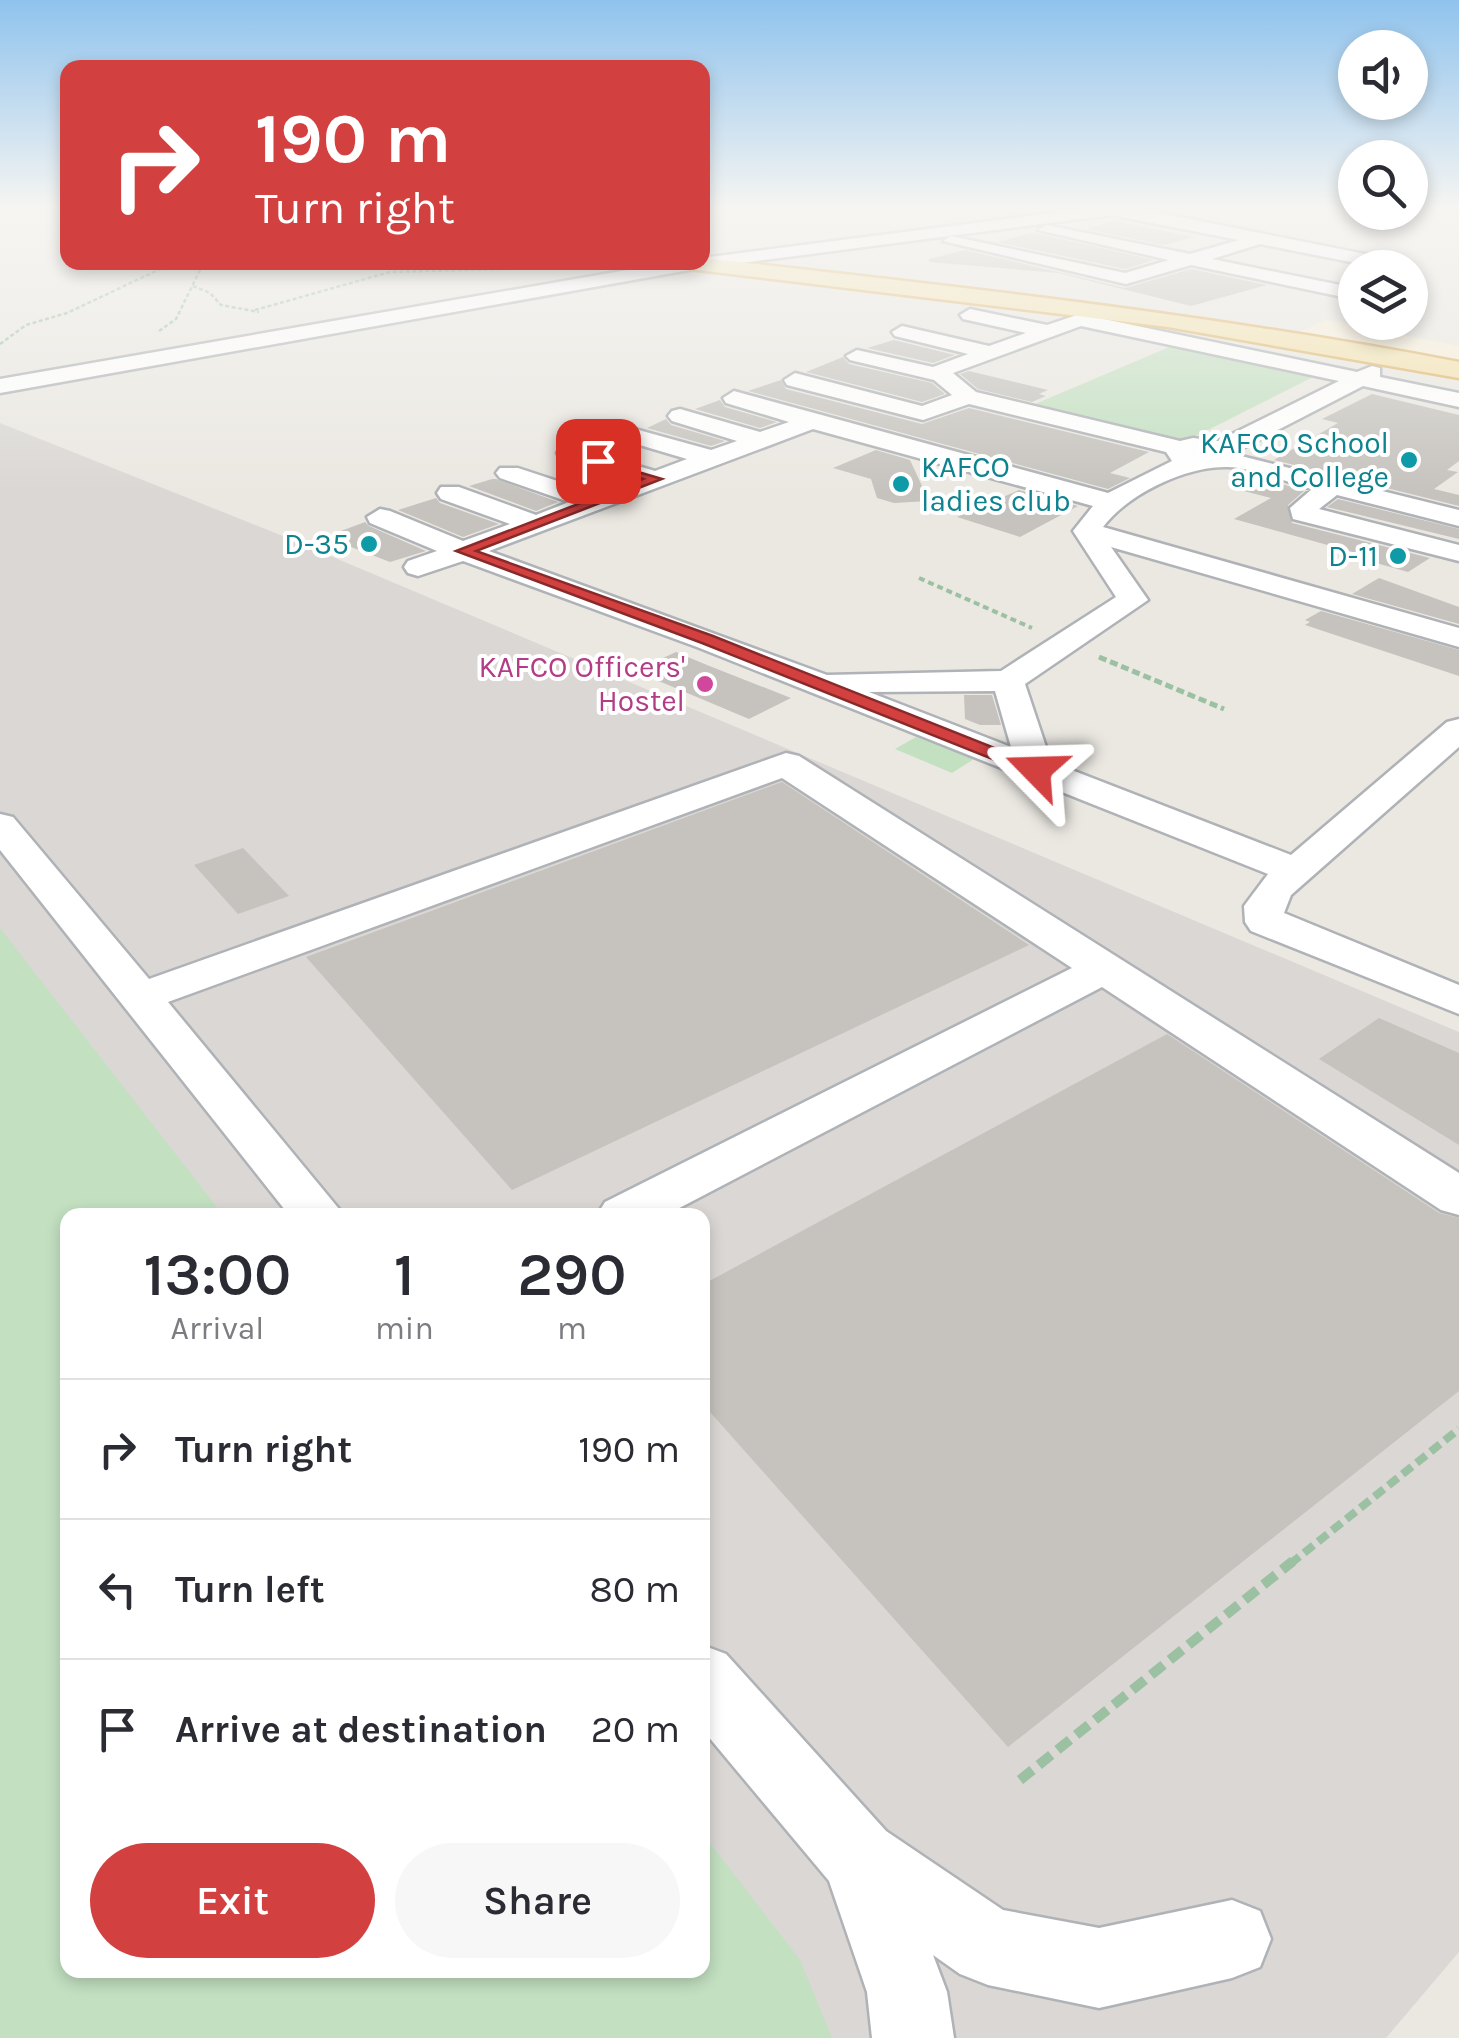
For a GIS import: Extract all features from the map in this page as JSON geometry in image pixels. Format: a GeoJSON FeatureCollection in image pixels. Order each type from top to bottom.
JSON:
{"type":"FeatureCollection","features":[{"type":"Feature","properties":{"kind":"main road"},"geometry":{"type":"LineString","coordinates":[[1041,303],[1274,335],[1459,370]]}},
{"type":"Feature","properties":{"kind":"street"},"geometry":{"type":"LineString","coordinates":[[0,384],[448,303]]}},
{"type":"Feature","properties":{"kind":"street"},"geometry":{"type":"LineString","coordinates":[[0,384],[458,303]]}},
{"type":"Feature","properties":{"kind":"street"},"geometry":{"type":"LineString","coordinates":[[970,315],[1046,332]]}},
{"type":"Feature","properties":{"kind":"street"},"geometry":{"type":"LineString","coordinates":[[941,375],[942,370],[1080,320],[1459,400]]}},
{"type":"Feature","properties":{"kind":"street"},"geometry":{"type":"LineString","coordinates":[[902,332],[988,352]]}},
{"type":"Feature","properties":{"kind":"street"},"geometry":{"type":"LineString","coordinates":[[857,356],[941,375],[968,397],[1456,517]]}},
{"type":"Feature","properties":{"kind":"street"},"geometry":{"type":"LineString","coordinates":[[1087,531],[1092,519],[1112,503],[1394,357]]}},
{"type":"Feature","properties":{"kind":"street"},"geometry":{"type":"LineString","coordinates":[[795,380],[923,413],[968,397]]}},
{"type":"Feature","properties":{"kind":"street"},"geometry":{"type":"LineString","coordinates":[[734,398],[823,418],[1112,503]]}},
{"type":"Feature","properties":{"kind":"street"},"geometry":{"type":"LineString","coordinates":[[418,567],[876,401]]}},
{"type":"Feature","properties":{"kind":"street"},"geometry":{"type":"LineString","coordinates":[[680,416],[761,440]]}},
{"type":"Feature","properties":{"kind":"street"},"geometry":{"type":"LineString","coordinates":[[1042,436],[1071,422]]}},
{"type":"Feature","properties":{"kind":"street"},"geometry":{"type":"LineString","coordinates":[[624,433],[711,458]]}},
{"type":"Feature","properties":{"kind":"street"},"geometry":{"type":"LineString","coordinates":[[569,452],[656,479]]}},
{"type":"Feature","properties":{"kind":"street"},"geometry":{"type":"LineString","coordinates":[[509,473],[594,502]]}},
{"type":"Feature","properties":{"kind":"street"},"geometry":{"type":"LineString","coordinates":[[1332,486],[1302,512],[1459,553]]}},
{"type":"Feature","properties":{"kind":"street"},"geometry":{"type":"LineString","coordinates":[[450,493],[536,524]]}},
{"type":"Feature","properties":{"kind":"street"},"geometry":{"type":"LineString","coordinates":[[380,517],[1296,870]]}},
{"type":"Feature","properties":{"kind":"street"},"geometry":{"type":"LineString","coordinates":[[1416,542],[1456,517]]}},
{"type":"Feature","properties":{"kind":"street"},"geometry":{"type":"LineString","coordinates":[[1087,531],[1459,638]]}},
{"type":"Feature","properties":{"kind":"street"},"geometry":{"type":"LineString","coordinates":[[814,682],[1008,681],[1133,600],[1087,531]]}},
{"type":"Feature","properties":{"kind":"street"},"geometry":{"type":"LineString","coordinates":[[1008,681],[1036,770]]}},
{"type":"Feature","properties":{"kind":"street"},"geometry":{"type":"LineString","coordinates":[[1456,734],[1296,870],[1265,899],[1262,912],[1266,922],[1459,1000]]}},
{"type":"Feature","properties":{"kind":"street"},"geometry":{"type":"LineString","coordinates":[[140,996],[786,764],[1459,1197]]}},
{"type":"Feature","properties":{"kind":"street"},"geometry":{"type":"LineString","coordinates":[[0,826],[312,1208]]}},
{"type":"Feature","properties":{"kind":"street"},"geometry":{"type":"LineString","coordinates":[[637,1208],[1104,969]]}},
{"type":"Feature","properties":{"kind":"street"},"geometry":{"type":"LineString","coordinates":[[710,1686],[859,1858],[988,1946],[1099,1968],[1232,1939]]}},
{"type":"Feature","properties":{"kind":"street"},"geometry":{"type":"LineString","coordinates":[[859,1858],[907,1992],[912,2038]]}},
{"type":"Feature","properties":{"kind":"path"},"geometry":{"type":"LineString","coordinates":[[0,344],[26,325],[88,303]]}},
{"type":"Feature","properties":{"kind":"path"},"geometry":{"type":"LineString","coordinates":[[152,335],[176,319],[181,303]]}},
{"type":"Feature","properties":{"kind":"path"},"geometry":{"type":"LineString","coordinates":[[219,303],[322,325]]}},
{"type":"Feature","properties":{"kind":"path"},"geometry":{"type":"LineString","coordinates":[[255,310],[279,303]]}},
{"type":"Feature","properties":{"kind":"path"},"geometry":{"type":"LineString","coordinates":[[919,578],[1224,709]]}},
{"type":"Feature","properties":{"kind":"path"},"geometry":{"type":"LineString","coordinates":[[1020,1780],[1459,1429]]}},
{"type":"Feature","properties":{"kind":"shaded area"},"geometry":{"type":"Polygon","coordinates":[[[1326,320],[1338,322],[1338,338],[1301,331],[1326,320]]]}},
{"type":"Feature","properties":{"kind":"shaded area"},"geometry":{"type":"Polygon","coordinates":[[[1345,340],[1428,340],[1459,346],[1459,363],[1345,340]]]}},
{"type":"Feature","properties":{"kind":"shaded area"},"geometry":{"type":"Polygon","coordinates":[[[0,423],[283,536],[1459,1032],[1459,1952],[1386,2038],[0,2038],[0,423]]]}},
{"type":"Feature","properties":{"kind":"green space"},"geometry":{"type":"Polygon","coordinates":[[[1174,345],[1317,375],[1180,444],[1028,407],[1174,345]]]}},
{"type":"Feature","properties":{"kind":"green space"},"geometry":{"type":"Polygon","coordinates":[[[916,737],[974,759],[952,773],[895,749],[916,737]]]}},
{"type":"Feature","properties":{"kind":"green space"},"geometry":{"type":"Polygon","coordinates":[[[0,928],[218,1208],[60,1208],[60,1978],[710,1978],[710,1843],[800,1960],[832,2038],[0,2038],[0,928]]]}},
{"type":"Feature","properties":{"kind":"building"},"geometry":{"type":"Polygon","coordinates":[[[894,340],[955,355],[933,363],[867,348],[894,340]]]}},
{"type":"Feature","properties":{"kind":"building"},"geometry":{"type":"Polygon","coordinates":[[[843,357],[849,364],[932,383],[945,394],[922,402],[806,372],[843,357]]]}},
{"type":"Feature","properties":{"kind":"building"},"geometry":{"type":"Polygon","coordinates":[[[969,371],[1048,390],[1039,394],[1046,396],[1032,402],[978,389],[960,374],[969,371]]]}},
{"type":"Feature","properties":{"kind":"building"},"geometry":{"type":"Polygon","coordinates":[[[781,380],[786,389],[922,424],[969,408],[1149,452],[1110,473],[1130,478],[1108,489],[748,391],[781,380]]]}},
{"type":"Feature","properties":{"kind":"building"},"geometry":{"type":"Polygon","coordinates":[[[1372,394],[1459,415],[1459,461],[1447,470],[1458,472],[1434,489],[1459,495],[1459,506],[1274,460],[1338,423],[1322,419],[1372,394]]]}},
{"type":"Feature","properties":{"kind":"building"},"geometry":{"type":"Polygon","coordinates":[[[720,400],[725,407],[777,422],[760,428],[695,409],[720,400]]]}},
{"type":"Feature","properties":{"kind":"building"},"geometry":{"type":"Polygon","coordinates":[[[666,419],[671,425],[725,441],[711,446],[647,428],[666,419]]]}},
{"type":"Feature","properties":{"kind":"building","name":"KAFCO ladies club"},"geometry":{"type":"Polygon","coordinates":[[[876,450],[910,460],[929,501],[894,503],[877,498],[871,479],[833,468],[876,450]]]}},
{"type":"Feature","properties":{"kind":"building"},"geometry":{"type":"Polygon","coordinates":[[[1251,474],[1304,491],[1288,505],[1292,523],[1430,558],[1408,572],[1362,559],[1367,556],[1234,519],[1271,498],[1236,489],[1243,485],[1236,483],[1251,474]]]}},
{"type":"Feature","properties":{"kind":"building"},"geometry":{"type":"Polygon","coordinates":[[[492,479],[558,502],[536,511],[469,486],[492,479]]]}},
{"type":"Feature","properties":{"kind":"building"},"geometry":{"type":"Polygon","coordinates":[[[1019,490],[1078,506],[1020,537],[957,517],[1019,490]]]}},
{"type":"Feature","properties":{"kind":"building"},"geometry":{"type":"Polygon","coordinates":[[[436,498],[440,503],[499,524],[463,537],[398,510],[436,498]]]}},
{"type":"Feature","properties":{"kind":"building"},"geometry":{"type":"Polygon","coordinates":[[[1338,499],[1459,529],[1459,539],[1327,507],[1338,499]]]}},
{"type":"Feature","properties":{"kind":"building","name":"D-35"},"geometry":{"type":"Polygon","coordinates":[[[365,522],[426,551],[390,562],[325,537],[365,522]]]}},
{"type":"Feature","properties":{"kind":"building"},"geometry":{"type":"Polygon","coordinates":[[[1379,578],[1459,607],[1459,624],[1352,594],[1379,578]]]}},
{"type":"Feature","properties":{"kind":"building"},"geometry":{"type":"Polygon","coordinates":[[[1321,611],[1459,650],[1459,676],[1305,625],[1310,622],[1305,620],[1321,611]]]}},
{"type":"Feature","properties":{"kind":"building","name":"KAFCO Officers' Hostel"},"geometry":{"type":"Polygon","coordinates":[[[676,652],[791,698],[749,719],[635,671],[676,652]]]}},
{"type":"Feature","properties":{"kind":"building"},"geometry":{"type":"Polygon","coordinates":[[[964,695],[992,695],[1001,725],[980,725],[965,719],[964,695]]]}},
{"type":"Feature","properties":{"kind":"building"},"geometry":{"type":"Polygon","coordinates":[[[782,782],[1029,945],[512,1190],[306,957],[782,782]]]}},
{"type":"Feature","properties":{"kind":"building"},"geometry":{"type":"Polygon","coordinates":[[[243,848],[289,896],[238,914],[194,865],[243,848]]]}},
{"type":"Feature","properties":{"kind":"building"},"geometry":{"type":"Polygon","coordinates":[[[1379,1018],[1459,1053],[1459,1145],[1319,1059],[1379,1018]]]}},
{"type":"Feature","properties":{"kind":"building"},"geometry":{"type":"Polygon","coordinates":[[[1167,1034],[1439,1213],[1459,1218],[1459,1391],[1008,1747],[710,1412],[710,1281],[1167,1034]]]}},
{"type":"Feature","properties":{"kind":"place","name":"KAFCO School and College"},"geometry":{"type":"Point","coordinates":[1409,460]}},
{"type":"Feature","properties":{"kind":"place","name":"KAFCO ladies club"},"geometry":{"type":"Point","coordinates":[901,484]}},
{"type":"Feature","properties":{"kind":"place","name":"D-35"},"geometry":{"type":"Point","coordinates":[369,544]}},
{"type":"Feature","properties":{"kind":"place","name":"D-11"},"geometry":{"type":"Point","coordinates":[1398,556]}},
{"type":"Feature","properties":{"kind":"place","name":"KAFCO Officers' Hostel"},"geometry":{"type":"Point","coordinates":[705,684]}},
{"type":"Feature","properties":{"kind":"route"},"geometry":{"type":"LineString","coordinates":[[598,461],[656,479],[463,551],[708,640],[1036,770]]}}]}
